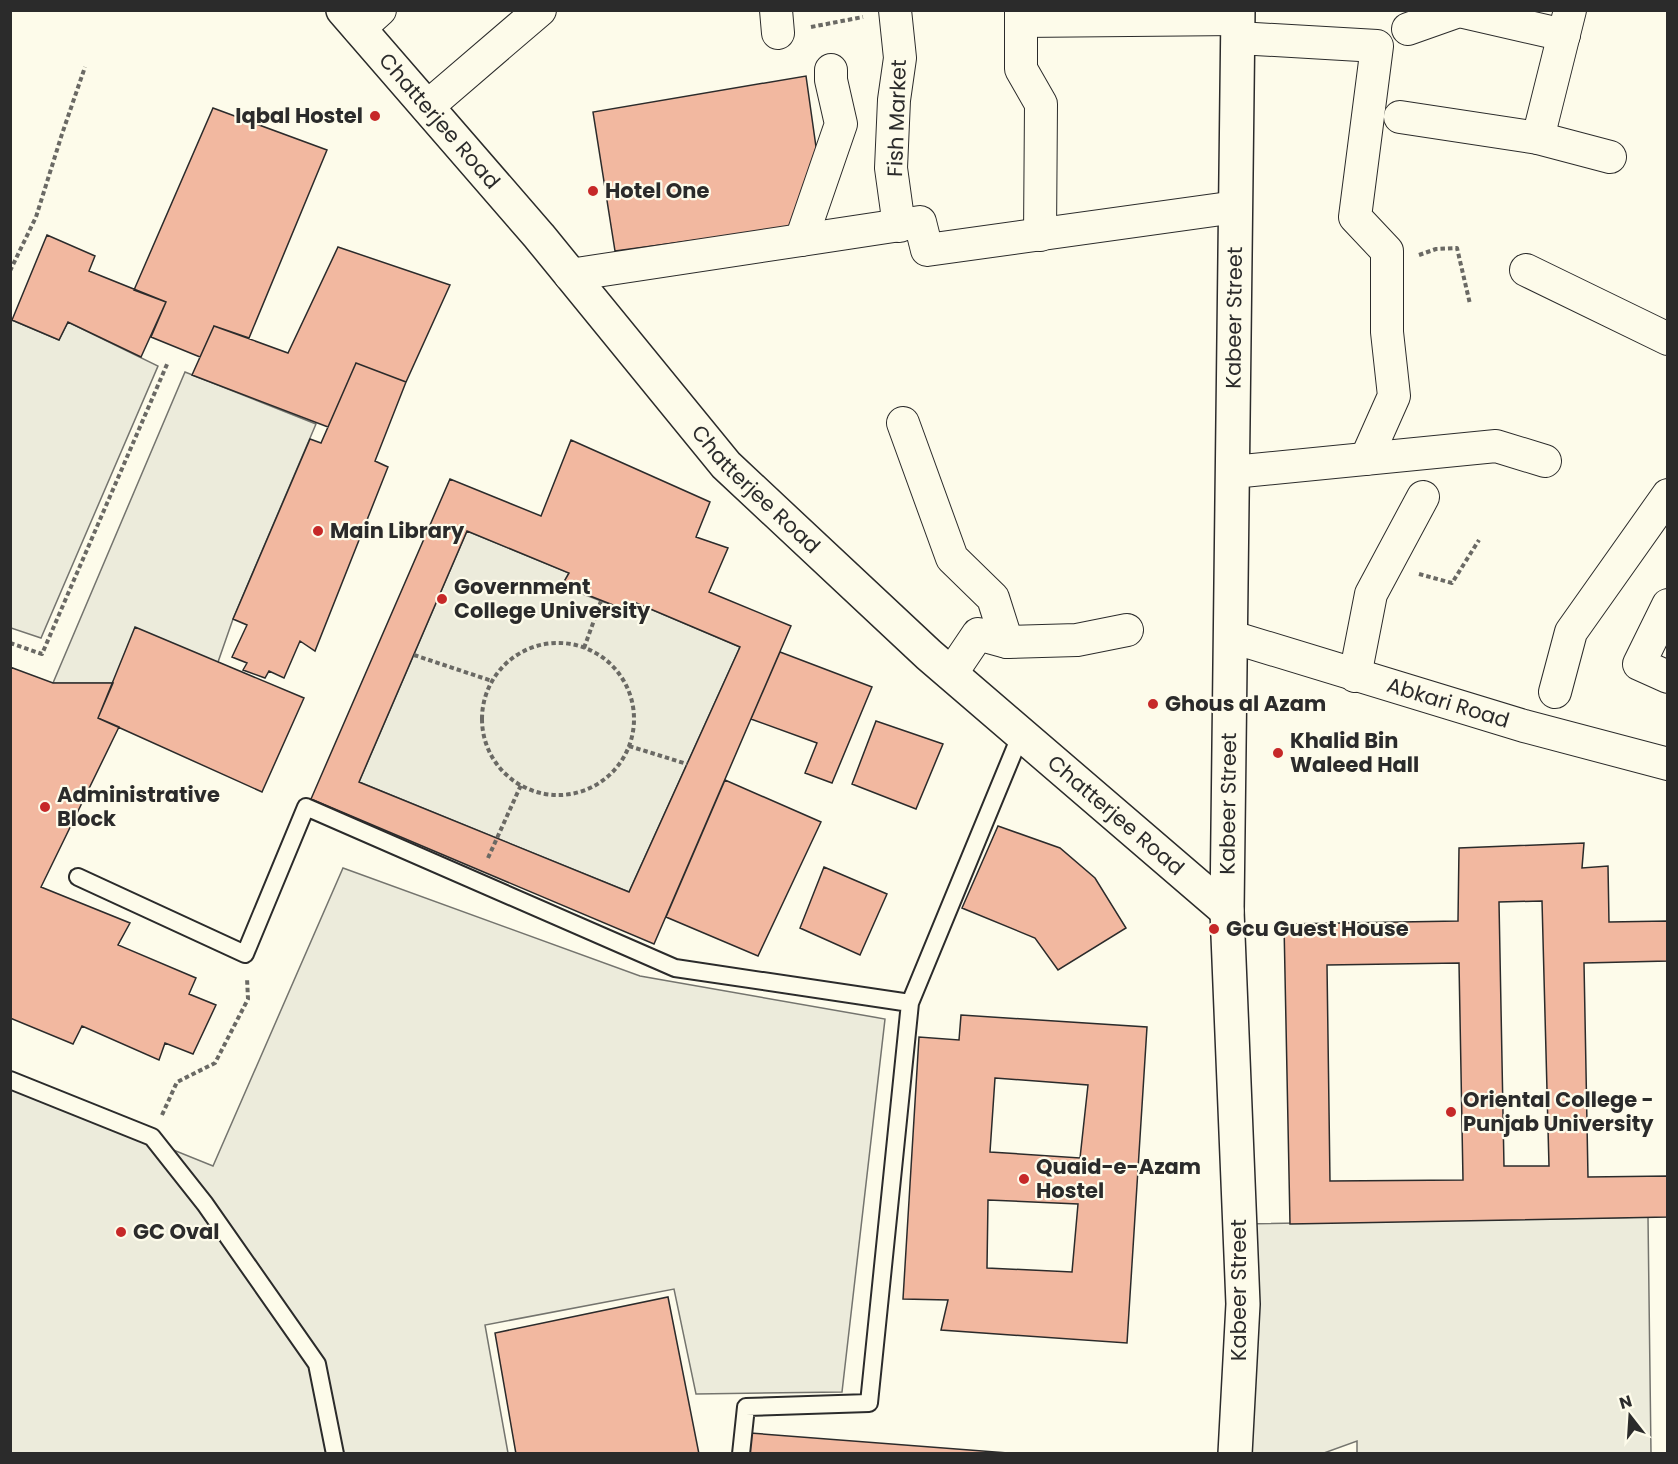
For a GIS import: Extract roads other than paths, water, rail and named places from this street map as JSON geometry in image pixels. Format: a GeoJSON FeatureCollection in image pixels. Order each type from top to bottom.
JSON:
{"type":"FeatureCollection","features":[{"type":"Feature","properties":{"kind":"street"},"geometry":{"type":"LineString","coordinates":[[427,107],[540,10]]}},
{"type":"Feature","properties":{"kind":"street"},"geometry":{"type":"LineString","coordinates":[[1408,29],[1459,10],[1567,23],[1538,138]]}},
{"type":"Feature","properties":{"kind":"street","name":"Fish Market"},"geometry":{"type":"LineString","coordinates":[[895,11],[900,58],[894,100],[891,168],[898,226]]}},
{"type":"Feature","properties":{"kind":"street"},"geometry":{"type":"LineString","coordinates":[[1040,235],[1041,104],[1021,69],[1021,16],[1238,22],[1377,46],[1355,217],[1387,251],[1387,332],[1394,396],[1366,459]]}},
{"type":"Feature","properties":{"kind":"street","name":"Chatterjee Road"},"geometry":{"type":"LineString","coordinates":[[361,17],[427,107],[570,275],[726,465],[951,674],[1227,911]]}},
{"type":"Feature","properties":{"kind":"street","name":"Kabeer Street"},"geometry":{"type":"LineString","coordinates":[[1234,1454],[1243,1304],[1227,911],[1238,22]]}},
{"type":"Feature","properties":{"kind":"street"},"geometry":{"type":"LineString","coordinates":[[801,240],[842,124],[831,70]]}},
{"type":"Feature","properties":{"kind":"street"},"geometry":{"type":"LineString","coordinates":[[1400,117],[1538,138],[1610,157]]}},
{"type":"Feature","properties":{"kind":"street"},"geometry":{"type":"LineString","coordinates":[[570,275],[920,222],[927,250],[1236,207]]}},
{"type":"Feature","properties":{"kind":"street"},"geometry":{"type":"LineString","coordinates":[[1526,270],[1668,339]]}},
{"type":"Feature","properties":{"kind":"street"},"geometry":{"type":"LineString","coordinates":[[903,423],[951,558],[993,598],[1007,642]]}},
{"type":"Feature","properties":{"kind":"street"},"geometry":{"type":"LineString","coordinates":[[1233,472],[1496,446],[1545,461]]}},
{"type":"Feature","properties":{"kind":"street"},"geometry":{"type":"LineString","coordinates":[[1555,692],[1571,632],[1668,495]]}},
{"type":"Feature","properties":{"kind":"street"},"geometry":{"type":"LineString","coordinates":[[1355,676],[1371,594],[1423,497]]}},
{"type":"Feature","properties":{"kind":"street"},"geometry":{"type":"LineString","coordinates":[[1668,605],[1639,664],[1668,677]]}},
{"type":"Feature","properties":{"kind":"street"},"geometry":{"type":"LineString","coordinates":[[951,674],[978,634],[1007,642],[1077,640],[1127,630]]}},
{"type":"Feature","properties":{"kind":"street","name":"Abkari Road"},"geometry":{"type":"LineString","coordinates":[[1232,637],[1524,726],[1668,764]]}},
{"type":"Feature","properties":{"kind":"lane"},"geometry":{"type":"LineString","coordinates":[[741,1454],[746,1407],[869,1403],[910,1003],[1021,734]]}},
{"type":"Feature","properties":{"kind":"lane"},"geometry":{"type":"LineString","coordinates":[[78,877],[245,954],[306,807],[675,968],[910,1003]]}},
{"type":"Feature","properties":{"kind":"lane"},"geometry":{"type":"LineString","coordinates":[[10,1080],[152,1137],[205,1204],[317,1364],[335,1454]]}},
{"type":"Feature","properties":{"kind":"place","name":"Iqbal Hostel"},"geometry":{"type":"Point","coordinates":[375,116]}},
{"type":"Feature","properties":{"kind":"place","name":"Hotel One"},"geometry":{"type":"Point","coordinates":[593,191]}},
{"type":"Feature","properties":{"kind":"place","name":"Main Library"},"geometry":{"type":"Point","coordinates":[318,531]}},
{"type":"Feature","properties":{"kind":"place","name":"Government College University"},"geometry":{"type":"Point","coordinates":[442,599]}},
{"type":"Feature","properties":{"kind":"place","name":"Ghous al Azam"},"geometry":{"type":"Point","coordinates":[1153,704]}},
{"type":"Feature","properties":{"kind":"place","name":"Khalid Bin Waleed Hall"},"geometry":{"type":"Point","coordinates":[1278,753]}},
{"type":"Feature","properties":{"kind":"place","name":"Administrative Block"},"geometry":{"type":"Point","coordinates":[45,807]}},
{"type":"Feature","properties":{"kind":"place","name":"Gcu Guest House"},"geometry":{"type":"Point","coordinates":[1214,929]}},
{"type":"Feature","properties":{"kind":"place","name":"Oriental College - Punjab University"},"geometry":{"type":"Point","coordinates":[1451,1112]}},
{"type":"Feature","properties":{"kind":"place","name":"Quaid-e-Azam Hostel"},"geometry":{"type":"Point","coordinates":[1024,1179]}},
{"type":"Feature","properties":{"kind":"place","name":"GC Oval"},"geometry":{"type":"Point","coordinates":[121,1232]}}]}
